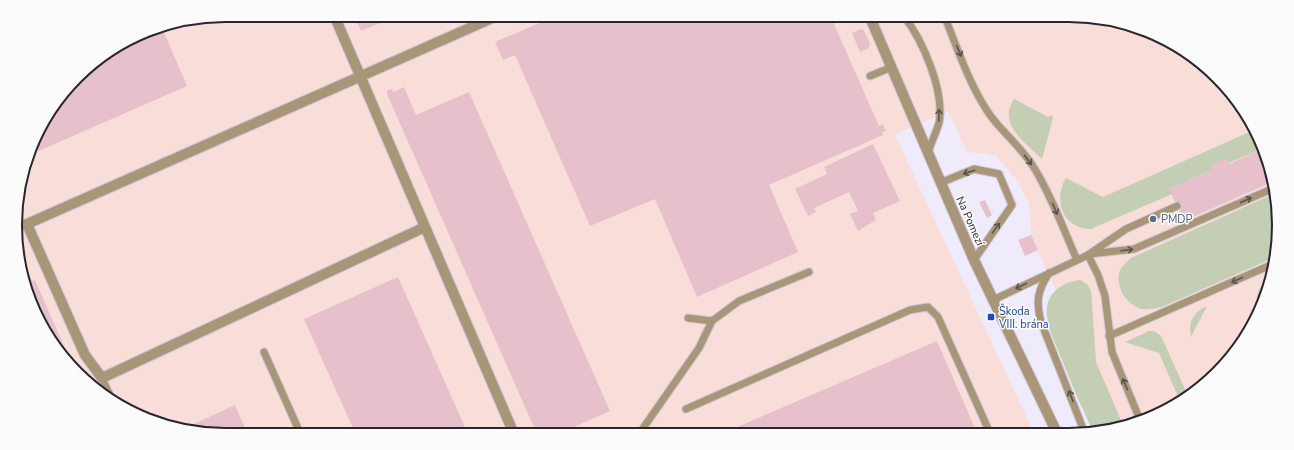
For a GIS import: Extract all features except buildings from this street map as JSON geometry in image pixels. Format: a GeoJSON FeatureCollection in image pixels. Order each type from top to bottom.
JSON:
{"type":"FeatureCollection","features":[{"type":"Feature","properties":{"kind":"street"},"geometry":{"type":"LineString","coordinates":[[337,22],[511,428]]}},
{"type":"Feature","properties":{"kind":"street"},"geometry":{"type":"LineString","coordinates":[[425,227],[102,378],[85,356],[23,226],[482,22]]}},
{"type":"Feature","properties":{"kind":"street","name":"Na Pomezí"},"geometry":{"type":"LineString","coordinates":[[872,22],[974,260],[1055,428]]}},
{"type":"Feature","properties":{"kind":"lane"},"geometry":{"type":"LineString","coordinates":[[906,22],[928,58],[940,95],[939,123],[928,152]]}},
{"type":"Feature","properties":{"kind":"lane"},"geometry":{"type":"LineString","coordinates":[[947,22],[972,82],[987,109],[1032,166],[1047,192],[1077,260]]}},
{"type":"Feature","properties":{"kind":"lane"},"geometry":{"type":"LineString","coordinates":[[870,76],[892,67]]}},
{"type":"Feature","properties":{"kind":"lane"},"geometry":{"type":"LineString","coordinates":[[940,183],[974,169],[999,174],[1012,205],[974,260]]}},
{"type":"Feature","properties":{"kind":"lane"},"geometry":{"type":"LineString","coordinates":[[1088,255],[1134,249],[1269,190]]}},
{"type":"Feature","properties":{"kind":"lane"},"geometry":{"type":"LineString","coordinates":[[993,300],[1088,255],[1126,229],[1177,206]]}},
{"type":"Feature","properties":{"kind":"lane"},"geometry":{"type":"LineString","coordinates":[[1088,255],[1098,274],[1105,296],[1112,352],[1138,416]]}},
{"type":"Feature","properties":{"kind":"lane"},"geometry":{"type":"LineString","coordinates":[[1109,336],[1268,266]]}},
{"type":"Feature","properties":{"kind":"lane"},"geometry":{"type":"LineString","coordinates":[[643,428],[699,348],[712,321],[739,300],[809,272]]}},
{"type":"Feature","properties":{"kind":"lane"},"geometry":{"type":"LineString","coordinates":[[1049,273],[1041,285],[1037,306],[1041,322],[1082,428]]}},
{"type":"Feature","properties":{"kind":"lane"},"geometry":{"type":"LineString","coordinates":[[686,409],[910,310],[928,307],[938,317],[988,428]]}},
{"type":"Feature","properties":{"kind":"lane"},"geometry":{"type":"LineString","coordinates":[[688,318],[712,321]]}},
{"type":"Feature","properties":{"kind":"lane"},"geometry":{"type":"LineString","coordinates":[[264,352],[298,428]]}},
{"type":"Feature","properties":{"kind":"lane"},"geometry":{"type":"LineString","coordinates":[[102,378],[108,391]]}},
{"type":"Feature","properties":{"kind":"shaded area"},"geometry":{"type":"Polygon","coordinates":[[[212,22],[1082,22],[1122,29],[1147,37],[1170,49],[1193,64],[1213,81],[1238,112],[1257,147],[1268,185],[1272,212],[1272,238],[1268,265],[1257,303],[1238,338],[1230,349],[1213,369],[1193,386],[1182,394],[1147,413],[1122,421],[1101,425],[1062,304],[1031,235],[1029,204],[1016,179],[995,155],[967,152],[948,111],[895,135],[1032,428],[212,428],[185,424],[147,413],[123,401],[91,378],[72,359],[56,338],[37,303],[26,265],[22,238],[22,212],[29,172],[37,147],[49,123],[64,101],[91,72],[123,49],[147,37],[185,26],[212,22]]]}},
{"type":"Feature","properties":{"kind":"green space"},"geometry":{"type":"Polygon","coordinates":[[[1014,99],[1048,117],[1052,115],[1053,118],[1042,159],[1022,140],[1011,125],[1009,117],[1010,108],[1014,99]]]}},
{"type":"Feature","properties":{"kind":"green space"},"geometry":{"type":"Polygon","coordinates":[[[1249,132],[1257,147],[1258,150],[1169,189],[1172,194],[1091,229],[1081,228],[1073,224],[1067,218],[1063,211],[1060,195],[1066,178],[1103,197],[1249,132]]]}},
{"type":"Feature","properties":{"kind":"green space"},"geometry":{"type":"Polygon","coordinates":[[[1270,196],[1272,212],[1272,238],[1269,260],[1162,307],[1143,309],[1127,300],[1120,288],[1120,270],[1131,258],[1270,196]]]}},
{"type":"Feature","properties":{"kind":"green space"},"geometry":{"type":"Polygon","coordinates":[[[1080,280],[1087,284],[1091,291],[1096,362],[1121,421],[1091,427],[1052,336],[1047,316],[1048,302],[1055,291],[1073,281],[1080,280]]]}},
{"type":"Feature","properties":{"kind":"green space"},"geometry":{"type":"Polygon","coordinates":[[[1263,285],[1257,303],[1258,291],[1263,285]]]}},
{"type":"Feature","properties":{"kind":"green space"},"geometry":{"type":"Polygon","coordinates":[[[1207,306],[1191,337],[1190,327],[1195,314],[1207,306]]]}},
{"type":"Feature","properties":{"kind":"green space"},"geometry":{"type":"Polygon","coordinates":[[[1149,331],[1154,331],[1161,336],[1186,391],[1178,396],[1159,353],[1125,342],[1149,331]]]}},
{"type":"Feature","properties":{"kind":"place","name":"PMDP"},"geometry":{"type":"Point","coordinates":[1153,219]}},
{"type":"Feature","properties":{"kind":"place","name":"Škoda VIII. brána"},"geometry":{"type":"Point","coordinates":[991,317]}}]}
